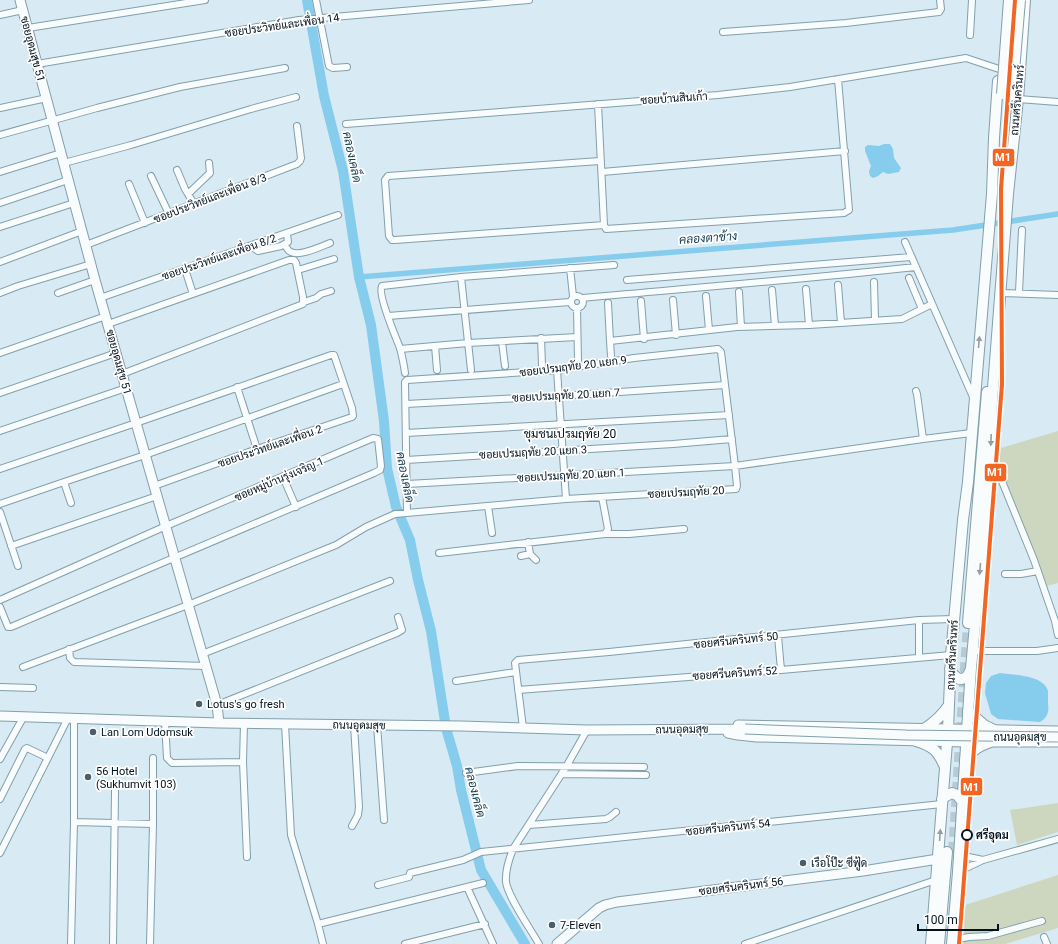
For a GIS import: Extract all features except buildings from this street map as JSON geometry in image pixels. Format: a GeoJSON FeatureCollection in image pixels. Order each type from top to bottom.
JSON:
{"type":"FeatureCollection","features":[{"type":"Feature","properties":{"kind":"main road","name":"ซอยอุดมสุข 51"},"geometry":{"type":"LineString","coordinates":[[20,0],[100,298],[217,705],[219,723]]}},
{"type":"Feature","properties":{"kind":"main road","name":"ถนนศรีนครินทร์"},"geometry":{"type":"LineString","coordinates":[[961,622],[971,434],[990,221],[994,132],[1004,0]]}},
{"type":"Feature","properties":{"kind":"main road"},"geometry":{"type":"LineString","coordinates":[[992,194],[1002,94],[1009,0]]}},
{"type":"Feature","properties":{"kind":"main road"},"geometry":{"type":"LineString","coordinates":[[1015,97],[1020,0]]}},
{"type":"Feature","properties":{"kind":"main road","name":"ถนนศรีนครินทร์"},"geometry":{"type":"LineString","coordinates":[[939,944],[953,853],[962,814],[971,668],[990,463],[995,367],[1008,194],[1008,156],[1020,66],[1025,0]]}},
{"type":"Feature","properties":{"kind":"main road"},"geometry":{"type":"LineString","coordinates":[[999,67],[1006,55],[1012,54],[1015,56],[1020,66]]}},
{"type":"Feature","properties":{"kind":"main road","name":"ถนนศรีนครินทร์"},"geometry":{"type":"LineString","coordinates":[[961,622],[980,393],[977,366]]}},
{"type":"Feature","properties":{"kind":"main road","name":"ถนนศรีนครินทร์"},"geometry":{"type":"LineString","coordinates":[[931,944],[948,730],[951,654],[961,622],[986,393],[995,367]]}},
{"type":"Feature","properties":{"kind":"main road"},"geometry":{"type":"LineString","coordinates":[[950,669],[954,677],[963,679],[967,677],[971,668]]}},
{"type":"Feature","properties":{"kind":"main road"},"geometry":{"type":"LineString","coordinates":[[924,729],[942,716],[949,705]]}},
{"type":"Feature","properties":{"kind":"main road"},"geometry":{"type":"LineString","coordinates":[[968,711],[977,720],[994,730]]}},
{"type":"Feature","properties":{"kind":"main road","name":"ถนนอุดมสุข"},"geometry":{"type":"LineString","coordinates":[[0,716],[219,723],[461,726],[587,730],[745,729],[906,735],[1058,737]]}},
{"type":"Feature","properties":{"kind":"main road","name":"ถนนอุดมสุข"},"geometry":{"type":"LineString","coordinates":[[717,729],[736,725],[1058,731]]}},
{"type":"Feature","properties":{"kind":"main road"},"geometry":{"type":"LineString","coordinates":[[869,740],[874,738],[875,735],[875,732],[870,728]]}},
{"type":"Feature","properties":{"kind":"main road","name":"ถนนอุดมสุข"},"geometry":{"type":"LineString","coordinates":[[717,729],[731,734],[757,737],[947,742],[1058,742]]}},
{"type":"Feature","properties":{"kind":"main road"},"geometry":{"type":"LineString","coordinates":[[1016,731],[1011,732],[1008,736],[1010,740],[1016,742]]}},
{"type":"Feature","properties":{"kind":"main road"},"geometry":{"type":"LineString","coordinates":[[916,741],[924,743],[936,750],[945,767]]}},
{"type":"Feature","properties":{"kind":"main road"},"geometry":{"type":"LineString","coordinates":[[965,759],[977,747],[990,742]]}},
{"type":"Feature","properties":{"kind":"main road"},"geometry":{"type":"LineString","coordinates":[[942,805],[949,794],[952,793],[957,795],[962,801]]}},
{"type":"Feature","properties":{"kind":"main road","name":"ถนนศรีนครินทร์"},"geometry":{"type":"LineString","coordinates":[[950,943],[958,872],[953,853]]}},
{"type":"Feature","properties":{"kind":"main road","name":"ถนนศรีนครินทร์"},"geometry":{"type":"LineString","coordinates":[[950,943],[953,853]]}},
{"type":"Feature","properties":{"kind":"main road","name":"ซอยศรีนครินทร์ 56"},"geometry":{"type":"LineString","coordinates":[[557,944],[599,908],[617,902],[863,872],[938,859]]}},
{"type":"Feature","properties":{"kind":"street"},"geometry":{"type":"LineString","coordinates":[[28,28],[205,0]]}},
{"type":"Feature","properties":{"kind":"street"},"geometry":{"type":"LineString","coordinates":[[316,0],[318,18],[329,66],[333,68],[347,67]]}},
{"type":"Feature","properties":{"kind":"street","name":"ซอยประวิทย์และเพื่อน 14"},"geometry":{"type":"LineString","coordinates":[[37,64],[299,20],[529,0]]}},
{"type":"Feature","properties":{"kind":"street"},"geometry":{"type":"LineString","coordinates":[[723,32],[846,23],[938,12],[941,9],[940,0]]}},
{"type":"Feature","properties":{"kind":"street"},"geometry":{"type":"LineString","coordinates":[[970,35],[972,0]]}},
{"type":"Feature","properties":{"kind":"street"},"geometry":{"type":"LineString","coordinates":[[0,15],[23,10]]}},
{"type":"Feature","properties":{"kind":"street","name":"ซอยบ้านสินเก้า"},"geometry":{"type":"LineString","coordinates":[[346,124],[718,95],[790,87],[966,58],[999,67]]}},
{"type":"Feature","properties":{"kind":"street"},"geometry":{"type":"LineString","coordinates":[[0,134],[180,87],[285,68]]}},
{"type":"Feature","properties":{"kind":"street"},"geometry":{"type":"LineString","coordinates":[[598,104],[604,225],[606,229],[847,212],[849,210],[838,79]]}},
{"type":"Feature","properties":{"kind":"street"},"geometry":{"type":"LineString","coordinates":[[64,163],[132,145],[188,127],[296,97]]}},
{"type":"Feature","properties":{"kind":"street"},"geometry":{"type":"LineString","coordinates":[[1015,97],[1058,102]]}},
{"type":"Feature","properties":{"kind":"street"},"geometry":{"type":"LineString","coordinates":[[0,108],[47,98]]}},
{"type":"Feature","properties":{"kind":"street","name":"ซอยประวิทย์และเพื่อน 8/3"},"geometry":{"type":"LineString","coordinates":[[86,245],[169,214],[299,162],[301,156],[297,126]]}},
{"type":"Feature","properties":{"kind":"street"},"geometry":{"type":"LineString","coordinates":[[602,172],[845,152]]}},
{"type":"Feature","properties":{"kind":"street"},"geometry":{"type":"LineString","coordinates":[[0,172],[61,154]]}},
{"type":"Feature","properties":{"kind":"street"},"geometry":{"type":"LineString","coordinates":[[600,161],[388,176],[385,180],[389,236],[392,240],[604,225]]}},
{"type":"Feature","properties":{"kind":"street"},"geometry":{"type":"LineString","coordinates":[[188,194],[210,173],[209,163]]}},
{"type":"Feature","properties":{"kind":"street"},"geometry":{"type":"LineString","coordinates":[[177,170],[185,190],[194,204]]}},
{"type":"Feature","properties":{"kind":"street"},"geometry":{"type":"LineString","coordinates":[[151,176],[169,214]]}},
{"type":"Feature","properties":{"kind":"street"},"geometry":{"type":"LineString","coordinates":[[0,203],[68,180]]}},
{"type":"Feature","properties":{"kind":"street"},"geometry":{"type":"LineString","coordinates":[[129,184],[145,223]]}},
{"type":"Feature","properties":{"kind":"street"},"geometry":{"type":"LineString","coordinates":[[0,227],[74,203]]}},
{"type":"Feature","properties":{"kind":"street","name":"ซอยประวิทย์และเพื่อน 8/2"},"geometry":{"type":"LineString","coordinates":[[100,298],[338,216]]}},
{"type":"Feature","properties":{"kind":"street"},"geometry":{"type":"LineString","coordinates":[[1019,292],[1022,230]]}},
{"type":"Feature","properties":{"kind":"street"},"geometry":{"type":"LineString","coordinates":[[0,262],[82,231]]}},
{"type":"Feature","properties":{"kind":"street"},"geometry":{"type":"LineString","coordinates":[[251,246],[258,251],[284,245],[288,242],[287,234]]}},
{"type":"Feature","properties":{"kind":"street"},"geometry":{"type":"LineString","coordinates":[[906,242],[911,257],[975,400]]}},
{"type":"Feature","properties":{"kind":"street"},"geometry":{"type":"LineString","coordinates":[[284,245],[290,252],[303,253],[330,243]]}},
{"type":"Feature","properties":{"kind":"street"},"geometry":{"type":"LineString","coordinates":[[627,280],[911,257]]}},
{"type":"Feature","properties":{"kind":"street"},"geometry":{"type":"LineString","coordinates":[[298,270],[334,259]]}},
{"type":"Feature","properties":{"kind":"street"},"geometry":{"type":"LineString","coordinates":[[0,353],[193,294],[289,260],[294,260],[296,263],[304,302]]}},
{"type":"Feature","properties":{"kind":"street"},"geometry":{"type":"LineString","coordinates":[[0,293],[18,286],[91,264]]}},
{"type":"Feature","properties":{"kind":"street"},"geometry":{"type":"LineString","coordinates":[[405,373],[400,349],[388,316],[381,290],[382,286],[461,277],[614,265]]}},
{"type":"Feature","properties":{"kind":"street"},"geometry":{"type":"LineString","coordinates":[[388,316],[572,299],[578,296],[582,298],[725,284],[834,276],[916,267]]}},
{"type":"Feature","properties":{"kind":"street"},"geometry":{"type":"LineString","coordinates":[[570,268],[573,307],[577,308]]}},
{"type":"Feature","properties":{"kind":"street"},"geometry":{"type":"LineString","coordinates":[[185,269],[193,294]]}},
{"type":"Feature","properties":{"kind":"street"},"geometry":{"type":"LineString","coordinates":[[461,277],[471,370]]}},
{"type":"Feature","properties":{"kind":"street"},"geometry":{"type":"LineString","coordinates":[[909,278],[922,309]]}},
{"type":"Feature","properties":{"kind":"street"},"geometry":{"type":"LineString","coordinates":[[58,293],[95,280]]}},
{"type":"Feature","properties":{"kind":"street"},"geometry":{"type":"LineString","coordinates":[[874,282],[876,320]]}},
{"type":"Feature","properties":{"kind":"street"},"geometry":{"type":"LineString","coordinates":[[838,285],[841,323]]}},
{"type":"Feature","properties":{"kind":"street"},"geometry":{"type":"LineString","coordinates":[[806,289],[808,325]]}},
{"type":"Feature","properties":{"kind":"street"},"geometry":{"type":"LineString","coordinates":[[772,290],[775,326]]}},
{"type":"Feature","properties":{"kind":"street"},"geometry":{"type":"LineString","coordinates":[[122,374],[302,304],[316,298],[321,294],[331,291]]}},
{"type":"Feature","properties":{"kind":"street"},"geometry":{"type":"LineString","coordinates":[[739,292],[741,327]]}},
{"type":"Feature","properties":{"kind":"street"},"geometry":{"type":"LineString","coordinates":[[1000,293],[1019,292],[1058,294]]}},
{"type":"Feature","properties":{"kind":"street"},"geometry":{"type":"LineString","coordinates":[[706,296],[709,330]]}},
{"type":"Feature","properties":{"kind":"street"},"geometry":{"type":"LineString","coordinates":[[577,308],[582,305],[582,298]]}},
{"type":"Feature","properties":{"kind":"street"},"geometry":{"type":"LineString","coordinates":[[673,300],[676,335]]}},
{"type":"Feature","properties":{"kind":"street"},"geometry":{"type":"LineString","coordinates":[[641,301],[644,339]]}},
{"type":"Feature","properties":{"kind":"street"},"geometry":{"type":"LineString","coordinates":[[608,302],[611,356]]}},
{"type":"Feature","properties":{"kind":"street"},"geometry":{"type":"LineString","coordinates":[[610,341],[644,339],[741,327],[808,325],[902,319],[932,304]]}},
{"type":"Feature","properties":{"kind":"street"},"geometry":{"type":"LineString","coordinates":[[577,308],[578,360]]}},
{"type":"Feature","properties":{"kind":"street"},"geometry":{"type":"LineString","coordinates":[[400,349],[541,338],[577,337]]}},
{"type":"Feature","properties":{"kind":"street"},"geometry":{"type":"LineString","coordinates":[[541,338],[542,365]]}},
{"type":"Feature","properties":{"kind":"street"},"geometry":{"type":"LineString","coordinates":[[502,342],[504,366]]}},
{"type":"Feature","properties":{"kind":"street"},"geometry":{"type":"LineString","coordinates":[[435,346],[437,370]]}},
{"type":"Feature","properties":{"kind":"street","name":"ซอยเปรมฤทัย 20 แยก 9"},"geometry":{"type":"LineString","coordinates":[[406,404],[405,382],[408,379],[557,370],[634,358],[718,349]]}},
{"type":"Feature","properties":{"kind":"street","name":"ซอยเปรมฤทัย 20"},"geometry":{"type":"LineString","coordinates":[[23,667],[188,605],[336,545],[366,527],[401,513],[566,499],[735,489],[737,486],[732,439],[721,352],[718,349]]}},
{"type":"Feature","properties":{"kind":"street"},"geometry":{"type":"LineString","coordinates":[[0,393],[116,353]]}},
{"type":"Feature","properties":{"kind":"street"},"geometry":{"type":"LineString","coordinates":[[0,469],[332,354],[336,359],[343,384],[145,455],[0,504]]}},
{"type":"Feature","properties":{"kind":"street"},"geometry":{"type":"LineString","coordinates":[[557,370],[566,499]]}},
{"type":"Feature","properties":{"kind":"street","name":"ซอยประวิทย์และเพื่อน 2"},"geometry":{"type":"LineString","coordinates":[[154,486],[352,417],[352,408],[343,384]]}},
{"type":"Feature","properties":{"kind":"street","name":"ซอยเปรมฤทัย 20 แยก 7"},"geometry":{"type":"LineString","coordinates":[[406,404],[725,385]]}},
{"type":"Feature","properties":{"kind":"street"},"geometry":{"type":"LineString","coordinates":[[237,387],[257,449]]}},
{"type":"Feature","properties":{"kind":"street"},"geometry":{"type":"LineString","coordinates":[[0,431],[126,388]]}},
{"type":"Feature","properties":{"kind":"street"},"geometry":{"type":"LineString","coordinates":[[916,391],[923,438]]}},
{"type":"Feature","properties":{"kind":"street"},"geometry":{"type":"LineString","coordinates":[[401,513],[407,484],[406,404]]}},
{"type":"Feature","properties":{"kind":"street"},"geometry":{"type":"LineString","coordinates":[[406,433],[729,415]]}},
{"type":"Feature","properties":{"kind":"street","name":"ซอยเปรมฤทัย 20 แยก 1"},"geometry":{"type":"LineString","coordinates":[[407,484],[735,466],[923,438],[971,434]]}},
{"type":"Feature","properties":{"kind":"street","name":"ซอยหมู่บ้านรุ่งเจริญ 1"},"geometry":{"type":"LineString","coordinates":[[0,600],[166,526],[373,438],[378,439],[381,466],[380,470],[296,507]]}},
{"type":"Feature","properties":{"kind":"street","name":"ซอยเปรมฤทัย 20 แยก 3"},"geometry":{"type":"LineString","coordinates":[[406,460],[732,439]]}},
{"type":"Feature","properties":{"kind":"street"},"geometry":{"type":"LineString","coordinates":[[990,463],[997,469],[1038,571],[1055,621],[1058,635]]}},
{"type":"Feature","properties":{"kind":"street"},"geometry":{"type":"LineString","coordinates":[[0,607],[6,624],[8,627],[11,627],[296,507],[283,477]]}},
{"type":"Feature","properties":{"kind":"street"},"geometry":{"type":"LineString","coordinates":[[64,482],[71,503]]}},
{"type":"Feature","properties":{"kind":"street"},"geometry":{"type":"LineString","coordinates":[[11,546],[157,496]]}},
{"type":"Feature","properties":{"kind":"street"},"geometry":{"type":"LineString","coordinates":[[602,497],[608,529],[605,534]]}},
{"type":"Feature","properties":{"kind":"street"},"geometry":{"type":"LineString","coordinates":[[488,506],[492,533]]}},
{"type":"Feature","properties":{"kind":"street"},"geometry":{"type":"LineString","coordinates":[[0,512],[18,566]]}},
{"type":"Feature","properties":{"kind":"street"},"geometry":{"type":"LineString","coordinates":[[439,553],[605,534],[629,534],[684,530]]}},
{"type":"Feature","properties":{"kind":"street"},"geometry":{"type":"LineString","coordinates":[[528,542],[530,554],[536,560]]}},
{"type":"Feature","properties":{"kind":"street"},"geometry":{"type":"LineString","coordinates":[[521,556],[530,554]]}},
{"type":"Feature","properties":{"kind":"street"},"geometry":{"type":"LineString","coordinates":[[1005,574],[1038,571]]}},
{"type":"Feature","properties":{"kind":"street"},"geometry":{"type":"LineString","coordinates":[[202,654],[390,581]]}},
{"type":"Feature","properties":{"kind":"street"},"geometry":{"type":"LineString","coordinates":[[217,705],[397,633],[402,630],[398,617]]}},
{"type":"Feature","properties":{"kind":"street"},"geometry":{"type":"LineString","coordinates":[[919,620],[919,657]]}},
{"type":"Feature","properties":{"kind":"street","name":"ซอยศรีนครินทร์ 50"},"geometry":{"type":"LineString","coordinates":[[516,672],[515,663],[518,660],[778,636],[919,620],[961,622]]}},
{"type":"Feature","properties":{"kind":"street"},"geometry":{"type":"LineString","coordinates":[[778,636],[781,670]]}},
{"type":"Feature","properties":{"kind":"street"},"geometry":{"type":"LineString","coordinates":[[973,651],[1037,650],[1058,648]]}},
{"type":"Feature","properties":{"kind":"street"},"geometry":{"type":"LineString","coordinates":[[69,650],[70,658],[74,662],[206,666]]}},
{"type":"Feature","properties":{"kind":"street","name":"ซอยศรีนครินทร์ 52"},"geometry":{"type":"LineString","coordinates":[[518,690],[781,670],[951,654]]}},
{"type":"Feature","properties":{"kind":"street"},"geometry":{"type":"LineString","coordinates":[[456,681],[516,672],[523,728]]}},
{"type":"Feature","properties":{"kind":"street"},"geometry":{"type":"LineString","coordinates":[[0,687],[33,688]]}},
{"type":"Feature","properties":{"kind":"street"},"geometry":{"type":"LineString","coordinates":[[0,759],[24,716]]}},
{"type":"Feature","properties":{"kind":"street"},"geometry":{"type":"LineString","coordinates":[[0,854],[48,758],[71,718]]}},
{"type":"Feature","properties":{"kind":"street"},"geometry":{"type":"LineString","coordinates":[[71,718],[74,822],[71,944]]}},
{"type":"Feature","properties":{"kind":"street"},"geometry":{"type":"LineString","coordinates":[[165,721],[167,758],[172,764],[244,762]]}},
{"type":"Feature","properties":{"kind":"street"},"geometry":{"type":"LineString","coordinates":[[244,723],[247,857]]}},
{"type":"Feature","properties":{"kind":"street"},"geometry":{"type":"LineString","coordinates":[[285,724],[291,835],[323,944]]}},
{"type":"Feature","properties":{"kind":"street"},"geometry":{"type":"LineString","coordinates":[[352,826],[358,815],[359,807],[354,725]]}},
{"type":"Feature","properties":{"kind":"street"},"geometry":{"type":"LineString","coordinates":[[377,725],[384,820]]}},
{"type":"Feature","properties":{"kind":"street"},"geometry":{"type":"LineString","coordinates":[[539,944],[507,887],[506,874],[508,862],[513,849],[562,774],[587,730]]}},
{"type":"Feature","properties":{"kind":"street"},"geometry":{"type":"LineString","coordinates":[[0,799],[25,749],[27,748],[48,758]]}},
{"type":"Feature","properties":{"kind":"street"},"geometry":{"type":"LineString","coordinates":[[150,944],[153,758]]}},
{"type":"Feature","properties":{"kind":"street"},"geometry":{"type":"LineString","coordinates":[[466,773],[518,766],[567,765],[644,767]]}},
{"type":"Feature","properties":{"kind":"street"},"geometry":{"type":"LineString","coordinates":[[562,774],[646,775]]}},
{"type":"Feature","properties":{"kind":"street"},"geometry":{"type":"LineString","coordinates":[[113,944],[116,790]]}},
{"type":"Feature","properties":{"kind":"street","name":"ซอยศรีนครินทร์ 54"},"geometry":{"type":"LineString","coordinates":[[378,885],[409,877],[410,873],[463,860],[481,852],[942,805]]}},
{"type":"Feature","properties":{"kind":"street"},"geometry":{"type":"LineString","coordinates":[[529,825],[606,819],[616,812]]}},
{"type":"Feature","properties":{"kind":"street"},"geometry":{"type":"LineString","coordinates":[[74,822],[153,824]]}},
{"type":"Feature","properties":{"kind":"street"},"geometry":{"type":"LineString","coordinates":[[958,872],[983,860],[1058,839]]}},
{"type":"Feature","properties":{"kind":"street"},"geometry":{"type":"LineString","coordinates":[[953,853],[983,860]]}},
{"type":"Feature","properties":{"kind":"street"},"geometry":{"type":"LineString","coordinates":[[745,944],[936,880]]}},
{"type":"Feature","properties":{"kind":"street"},"geometry":{"type":"LineString","coordinates":[[318,924],[483,883]]}},
{"type":"Feature","properties":{"kind":"street"},"geometry":{"type":"LineString","coordinates":[[467,887],[493,944]]}},
{"type":"Feature","properties":{"kind":"street"},"geometry":{"type":"LineString","coordinates":[[950,943],[968,936],[988,936],[1042,921]]}},
{"type":"Feature","properties":{"kind":"street"},"geometry":{"type":"LineString","coordinates":[[405,944],[485,924]]}},
{"type":"Feature","properties":{"kind":"street"},"geometry":{"type":"LineString","coordinates":[[1044,937],[1047,944]]}},
{"type":"Feature","properties":{"kind":"green space"},"geometry":{"type":"Polygon","coordinates":[[[1058,431],[1058,583],[1047,586],[999,464],[1001,448],[1058,431]]]}},
{"type":"Feature","properties":{"kind":"green space"},"geometry":{"type":"Polygon","coordinates":[[[1058,803],[1058,832],[1017,845],[1010,810],[1058,803]]]}},
{"type":"Feature","properties":{"kind":"green space"},"geometry":{"type":"Polygon","coordinates":[[[1058,875],[1058,928],[1005,944],[955,944],[959,907],[1058,875]]]}},
{"type":"Feature","properties":{"kind":"water"},"geometry":{"type":"Polygon","coordinates":[[[890,144],[893,149],[894,158],[901,168],[899,172],[888,174],[883,172],[873,178],[870,176],[869,171],[871,166],[865,151],[865,147],[868,145],[879,146],[890,144]]]}},
{"type":"Feature","properties":{"kind":"water"},"geometry":{"type":"Polygon","coordinates":[[[1000,673],[1020,675],[1034,679],[1041,682],[1045,686],[1048,691],[1048,709],[1045,718],[1040,722],[998,719],[991,714],[985,693],[986,683],[991,676],[1000,673]]]}},
{"type":"Feature","properties":{"kind":"waterway","name":"คลองเคล็ด"},"geometry":{"type":"LineString","coordinates":[[307,0],[324,96],[343,171],[359,277],[371,325],[384,421],[387,468],[396,507],[410,540],[431,631],[446,728],[457,766],[461,790],[481,870],[525,944]]}},
{"type":"Feature","properties":{"kind":"waterway","name":"คลองตาช้าง"},"geometry":{"type":"LineString","coordinates":[[359,277],[953,230],[1058,214]]}},
{"type":"Feature","properties":{"kind":"tunnel"},"geometry":{"type":"LineString","coordinates":[[953,852],[968,623]]}},
{"type":"Feature","properties":{"kind":"transit line","name":"M1"},"geometry":{"type":"LineString","coordinates":[[959,944],[1002,384],[1001,189],[1015,0]]}},
{"type":"Feature","properties":{"kind":"place","name":"Lotus's go fresh"},"geometry":{"type":"Point","coordinates":[199,704]}},
{"type":"Feature","properties":{"kind":"place","name":"Lan Lom Udomsuk"},"geometry":{"type":"Point","coordinates":[93,732]}},
{"type":"Feature","properties":{"kind":"place","name":"56 Hotel (Sukhumvit 103)"},"geometry":{"type":"Point","coordinates":[88,777]}},
{"type":"Feature","properties":{"kind":"place","name":"ศรีอุดม"},"geometry":{"type":"Point","coordinates":[967,835]}},
{"type":"Feature","properties":{"kind":"place","name":"เรือโป๊ะ ซีฟู้ด"},"geometry":{"type":"Point","coordinates":[803,863]}},
{"type":"Feature","properties":{"kind":"place","name":"7-Eleven"},"geometry":{"type":"Point","coordinates":[552,925]}},
{"type":"Feature","properties":{"kind":"district","name":"ชุมชนเปรมฤทัย 20"},"geometry":{"type":"Point","coordinates":[570,434]}}]}
